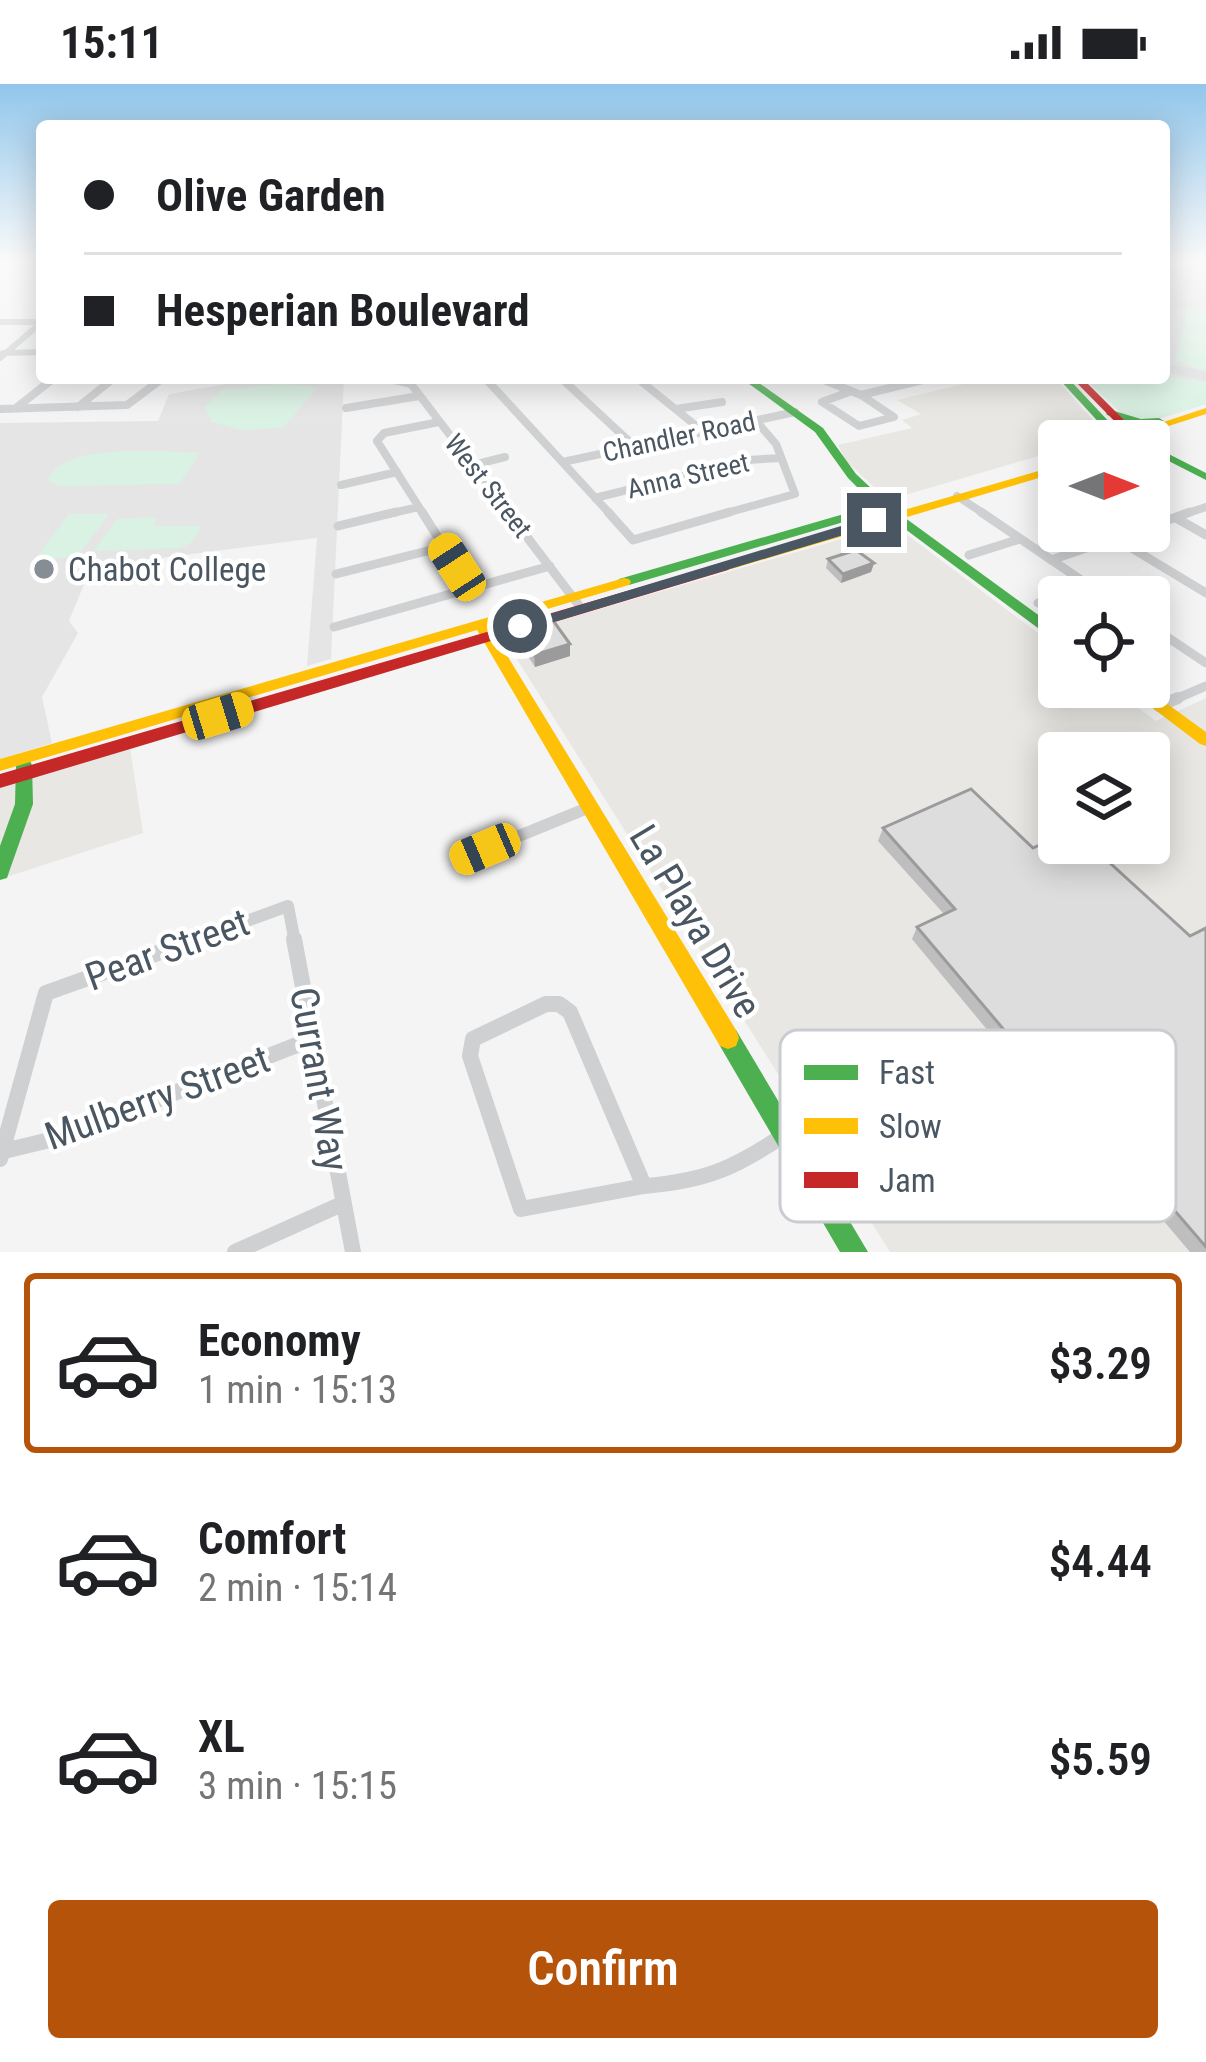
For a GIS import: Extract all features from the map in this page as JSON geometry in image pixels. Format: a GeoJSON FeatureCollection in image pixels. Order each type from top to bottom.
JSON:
{"type":"FeatureCollection","features":[{"type":"Feature","properties":{"kind":"main road"},"geometry":{"type":"LineString","coordinates":[[755,384],[826,439],[852,476],[889,510],[1038,621]]}},
{"type":"Feature","properties":{"kind":"main road"},"geometry":{"type":"LineString","coordinates":[[1078,384],[1112,420]]}},
{"type":"Feature","properties":{"kind":"main road"},"geometry":{"type":"LineString","coordinates":[[1079,384],[1117,420]]}},
{"type":"Feature","properties":{"kind":"main road"},"geometry":{"type":"LineString","coordinates":[[1111,412],[1152,422],[1206,408]]}},
{"type":"Feature","properties":{"kind":"main road"},"geometry":{"type":"LineString","coordinates":[[1170,424],[1206,408]]}},
{"type":"Feature","properties":{"kind":"main road"},"geometry":{"type":"LineString","coordinates":[[1170,431],[1206,422]]}},
{"type":"Feature","properties":{"kind":"main road"},"geometry":{"type":"LineString","coordinates":[[1170,462],[1206,482]]}},
{"type":"Feature","properties":{"kind":"main road"},"geometry":{"type":"LineString","coordinates":[[0,781],[24,766],[1038,463]]}},
{"type":"Feature","properties":{"kind":"main road"},"geometry":{"type":"LineString","coordinates":[[1170,466],[1206,482]]}},
{"type":"Feature","properties":{"kind":"main road"},"geometry":{"type":"LineString","coordinates":[[889,510],[1038,474]]}},
{"type":"Feature","properties":{"kind":"main road","name":"La Playa Drive"},"geometry":{"type":"LineString","coordinates":[[484,629],[780,1126]]}},
{"type":"Feature","properties":{"kind":"main road"},"geometry":{"type":"LineString","coordinates":[[1162,708],[1206,740]]}},
{"type":"Feature","properties":{"kind":"main road"},"geometry":{"type":"LineString","coordinates":[[0,765],[24,766]]}},
{"type":"Feature","properties":{"kind":"main road"},"geometry":{"type":"LineString","coordinates":[[0,872],[24,804],[24,766]]}},
{"type":"Feature","properties":{"kind":"main road","name":"La Playa Drive"},"geometry":{"type":"LineString","coordinates":[[837,1222],[855,1252]]}},
{"type":"Feature","properties":{"kind":"street"},"geometry":{"type":"LineString","coordinates":[[0,322],[36,322]]}},
{"type":"Feature","properties":{"kind":"street"},"geometry":{"type":"LineString","coordinates":[[2,355],[36,327]]}},
{"type":"Feature","properties":{"kind":"street"},"geometry":{"type":"LineString","coordinates":[[2,355],[36,352]]}},
{"type":"Feature","properties":{"kind":"street"},"geometry":{"type":"LineString","coordinates":[[16,408],[46,384]]}},
{"type":"Feature","properties":{"kind":"street"},"geometry":{"type":"LineString","coordinates":[[77,407],[106,384]]}},
{"type":"Feature","properties":{"kind":"street"},"geometry":{"type":"LineString","coordinates":[[0,409],[127,405],[155,384]]}},
{"type":"Feature","properties":{"kind":"street","name":"West Street"},"geometry":{"type":"LineString","coordinates":[[411,384],[577,602]]}},
{"type":"Feature","properties":{"kind":"street"},"geometry":{"type":"LineString","coordinates":[[490,384],[633,540],[795,494],[771,434],[756,421]]}},
{"type":"Feature","properties":{"kind":"street"},"geometry":{"type":"LineString","coordinates":[[567,384],[633,445]]}},
{"type":"Feature","properties":{"kind":"street"},"geometry":{"type":"LineString","coordinates":[[644,384],[700,429]]}},
{"type":"Feature","properties":{"kind":"street"},"geometry":{"type":"LineString","coordinates":[[835,384],[861,395],[893,418],[859,425],[822,402],[849,392]]}},
{"type":"Feature","properties":{"kind":"street"},"geometry":{"type":"LineString","coordinates":[[861,395],[906,384]]}},
{"type":"Feature","properties":{"kind":"street"},"geometry":{"type":"LineString","coordinates":[[346,409],[419,396]]}},
{"type":"Feature","properties":{"kind":"street"},"geometry":{"type":"LineString","coordinates":[[676,409],[722,402]]}},
{"type":"Feature","properties":{"kind":"street","name":"Chandler Road"},"geometry":{"type":"LineString","coordinates":[[563,462],[795,412]]}},
{"type":"Feature","properties":{"kind":"street"},"geometry":{"type":"LineString","coordinates":[[439,422],[377,436],[470,588]]}},
{"type":"Feature","properties":{"kind":"street"},"geometry":{"type":"LineString","coordinates":[[473,465],[505,458]]}},
{"type":"Feature","properties":{"kind":"street","name":"Anna Street"},"geometry":{"type":"LineString","coordinates":[[595,498],[746,460],[781,458]]}},
{"type":"Feature","properties":{"kind":"street"},"geometry":{"type":"LineString","coordinates":[[341,484],[397,472]]}},
{"type":"Feature","properties":{"kind":"street"},"geometry":{"type":"LineString","coordinates":[[956,496],[1074,576]]}},
{"type":"Feature","properties":{"kind":"street"},"geometry":{"type":"LineString","coordinates":[[338,526],[418,507]]}},
{"type":"Feature","properties":{"kind":"street"},"geometry":{"type":"LineString","coordinates":[[1170,520],[1206,507]]}},
{"type":"Feature","properties":{"kind":"street"},"geometry":{"type":"LineString","coordinates":[[1176,518],[1206,535]]}},
{"type":"Feature","properties":{"kind":"street"},"geometry":{"type":"LineString","coordinates":[[969,555],[1020,539]]}},
{"type":"Feature","properties":{"kind":"street"},"geometry":{"type":"LineString","coordinates":[[336,574],[443,547]]}},
{"type":"Feature","properties":{"kind":"street"},"geometry":{"type":"LineString","coordinates":[[1051,560],[1074,552]]}},
{"type":"Feature","properties":{"kind":"street"},"geometry":{"type":"LineString","coordinates":[[1138,552],[1206,593]]}},
{"type":"Feature","properties":{"kind":"street"},"geometry":{"type":"LineString","coordinates":[[334,627],[550,566]]}},
{"type":"Feature","properties":{"kind":"street"},"geometry":{"type":"LineString","coordinates":[[1170,639],[1206,663]]}},
{"type":"Feature","properties":{"kind":"street"},"geometry":{"type":"LineString","coordinates":[[1170,701],[1206,686]]}},
{"type":"Feature","properties":{"kind":"street"},"geometry":{"type":"LineString","coordinates":[[458,861],[590,807]]}},
{"type":"Feature","properties":{"kind":"street","name":"Pear Street"},"geometry":{"type":"LineString","coordinates":[[1,1154],[46,993],[288,906]]}},
{"type":"Feature","properties":{"kind":"street","name":"Currant Way"},"geometry":{"type":"LineString","coordinates":[[288,906],[353,1252]]}},
{"type":"Feature","properties":{"kind":"street"},"geometry":{"type":"LineString","coordinates":[[644,1186],[570,1012],[560,1004],[546,1004],[473,1039],[470,1055],[521,1209],[698,1181],[741,1164],[780,1137]]}},
{"type":"Feature","properties":{"kind":"street","name":"Mulberry Street"},"geometry":{"type":"LineString","coordinates":[[1,1154],[62,1137],[312,1039]]}},
{"type":"Feature","properties":{"kind":"street"},"geometry":{"type":"LineString","coordinates":[[235,1252],[342,1204]]}},
{"type":"Feature","properties":{"kind":"shaded area"},"geometry":{"type":"Polygon","coordinates":[[[1170,315],[1206,315],[1206,404],[1155,420],[1125,416],[1090,384],[1170,384],[1170,315]]]}},
{"type":"Feature","properties":{"kind":"shaded area","name":"Chabot College"},"geometry":{"type":"Polygon","coordinates":[[[226,384],[344,384],[331,659],[307,666],[317,538],[91,567],[69,621],[78,633],[42,697],[52,743],[0,759],[0,423],[158,421],[169,394],[226,384]]]}},
{"type":"Feature","properties":{"kind":"shaded area"},"geometry":{"type":"Polygon","coordinates":[[[963,384],[1060,384],[1093,420],[1038,420],[1038,456],[888,500],[846,461],[838,445],[912,428],[902,420],[921,414],[897,400],[963,384]]]}},
{"type":"Feature","properties":{"kind":"shaded area"},"geometry":{"type":"Polygon","coordinates":[[[893,524],[1038,633],[1038,708],[1138,708],[1156,721],[1206,698],[1206,1252],[890,1252],[871,1222],[1176,1222],[1176,1030],[780,1030],[780,1077],[503,637],[893,524]]]}},
{"type":"Feature","properties":{"kind":"shaded area"},"geometry":{"type":"Polygon","coordinates":[[[130,747],[143,833],[0,879],[0,786],[130,747]]]}},
{"type":"Feature","properties":{"kind":"green space"},"geometry":{"type":"Polygon","coordinates":[[[1186,315],[1206,315],[1206,371],[1176,361],[1186,315]]]}},
{"type":"Feature","properties":{"kind":"green space"},"geometry":{"type":"Polygon","coordinates":[[[1170,377],[1206,382],[1206,404],[1166,416],[1139,418],[1116,407],[1091,384],[1170,384],[1170,377]]]}},
{"type":"Feature","properties":{"kind":"green space"},"geometry":{"type":"Polygon","coordinates":[[[281,384],[318,387],[283,428],[240,430],[212,422],[205,407],[222,389],[281,384]]]}},
{"type":"Feature","properties":{"kind":"green space"},"geometry":{"type":"Polygon","coordinates":[[[200,453],[179,484],[60,486],[48,480],[72,459],[92,454],[200,453]]]}},
{"type":"Feature","properties":{"kind":"green space"},"geometry":{"type":"Polygon","coordinates":[[[69,514],[109,514],[77,557],[35,559],[69,514]]]}},
{"type":"Feature","properties":{"kind":"green space"},"geometry":{"type":"Polygon","coordinates":[[[157,517],[154,526],[201,526],[191,543],[180,548],[94,551],[117,519],[157,517]]]}},
{"type":"Feature","properties":{"kind":"building"},"geometry":{"type":"Polygon","coordinates":[[[856,550],[874,563],[843,574],[828,559],[856,550]]]}},
{"type":"Feature","properties":{"kind":"building"},"geometry":{"type":"Polygon","coordinates":[[[552,619],[570,644],[534,655],[517,629],[552,619]]]}},
{"type":"Feature","properties":{"kind":"building"},"geometry":{"type":"Polygon","coordinates":[[[971,789],[1033,848],[1038,846],[1038,864],[1111,864],[1190,936],[1206,928],[1206,1247],[1176,1212],[1176,1030],[1004,1030],[917,927],[955,909],[883,828],[971,789]]]}},
{"type":"Feature","properties":{"kind":"taxiway"},"geometry":{"type":"LineString","coordinates":[[1170,369],[1206,376]]}},
{"type":"Feature","properties":{"kind":"traffic: fast"},"geometry":{"type":"LineString","coordinates":[[754,384],[819,430],[852,476],[893,515],[1038,622]]}},
{"type":"Feature","properties":{"kind":"traffic: fast"},"geometry":{"type":"LineString","coordinates":[[1069,384],[1102,420]]}},
{"type":"Feature","properties":{"kind":"traffic: fast"},"geometry":{"type":"LineString","coordinates":[[1111,413],[1134,420]]}},
{"type":"Feature","properties":{"kind":"traffic: fast"},"geometry":{"type":"LineString","coordinates":[[1170,458],[1206,477]]}},
{"type":"Feature","properties":{"kind":"traffic: fast"},"geometry":{"type":"LineString","coordinates":[[624,582],[891,504]]}},
{"type":"Feature","properties":{"kind":"traffic: fast"},"geometry":{"type":"LineString","coordinates":[[0,872],[24,804],[24,765]]}},
{"type":"Feature","properties":{"kind":"traffic: fast"},"geometry":{"type":"LineString","coordinates":[[728,1038],[780,1126]]}},
{"type":"Feature","properties":{"kind":"traffic: fast"},"geometry":{"type":"LineString","coordinates":[[837,1222],[855,1252]]}},
{"type":"Feature","properties":{"kind":"traffic: slow"},"geometry":{"type":"LineString","coordinates":[[1170,422],[1206,411]]}},
{"type":"Feature","properties":{"kind":"traffic: slow"},"geometry":{"type":"LineString","coordinates":[[723,567],[1038,474]]}},
{"type":"Feature","properties":{"kind":"traffic: slow"},"geometry":{"type":"LineString","coordinates":[[0,765],[624,582]]}},
{"type":"Feature","properties":{"kind":"traffic: slow"},"geometry":{"type":"LineString","coordinates":[[482,626],[728,1038]]}},
{"type":"Feature","properties":{"kind":"traffic: slow"},"geometry":{"type":"LineString","coordinates":[[1162,708],[1206,740]]}},
{"type":"Feature","properties":{"kind":"traffic: jam"},"geometry":{"type":"LineString","coordinates":[[1083,384],[1119,420]]}},
{"type":"Feature","properties":{"kind":"traffic: jam"},"geometry":{"type":"LineString","coordinates":[[0,781],[723,567]]}},
{"type":"Feature","properties":{"kind":"place","name":"Chabot College"},"geometry":{"type":"Point","coordinates":[44,569]}},
{"type":"Feature","properties":{"kind":"route"},"geometry":{"type":"LineString","coordinates":[[520,626],[874,520]]}}]}
